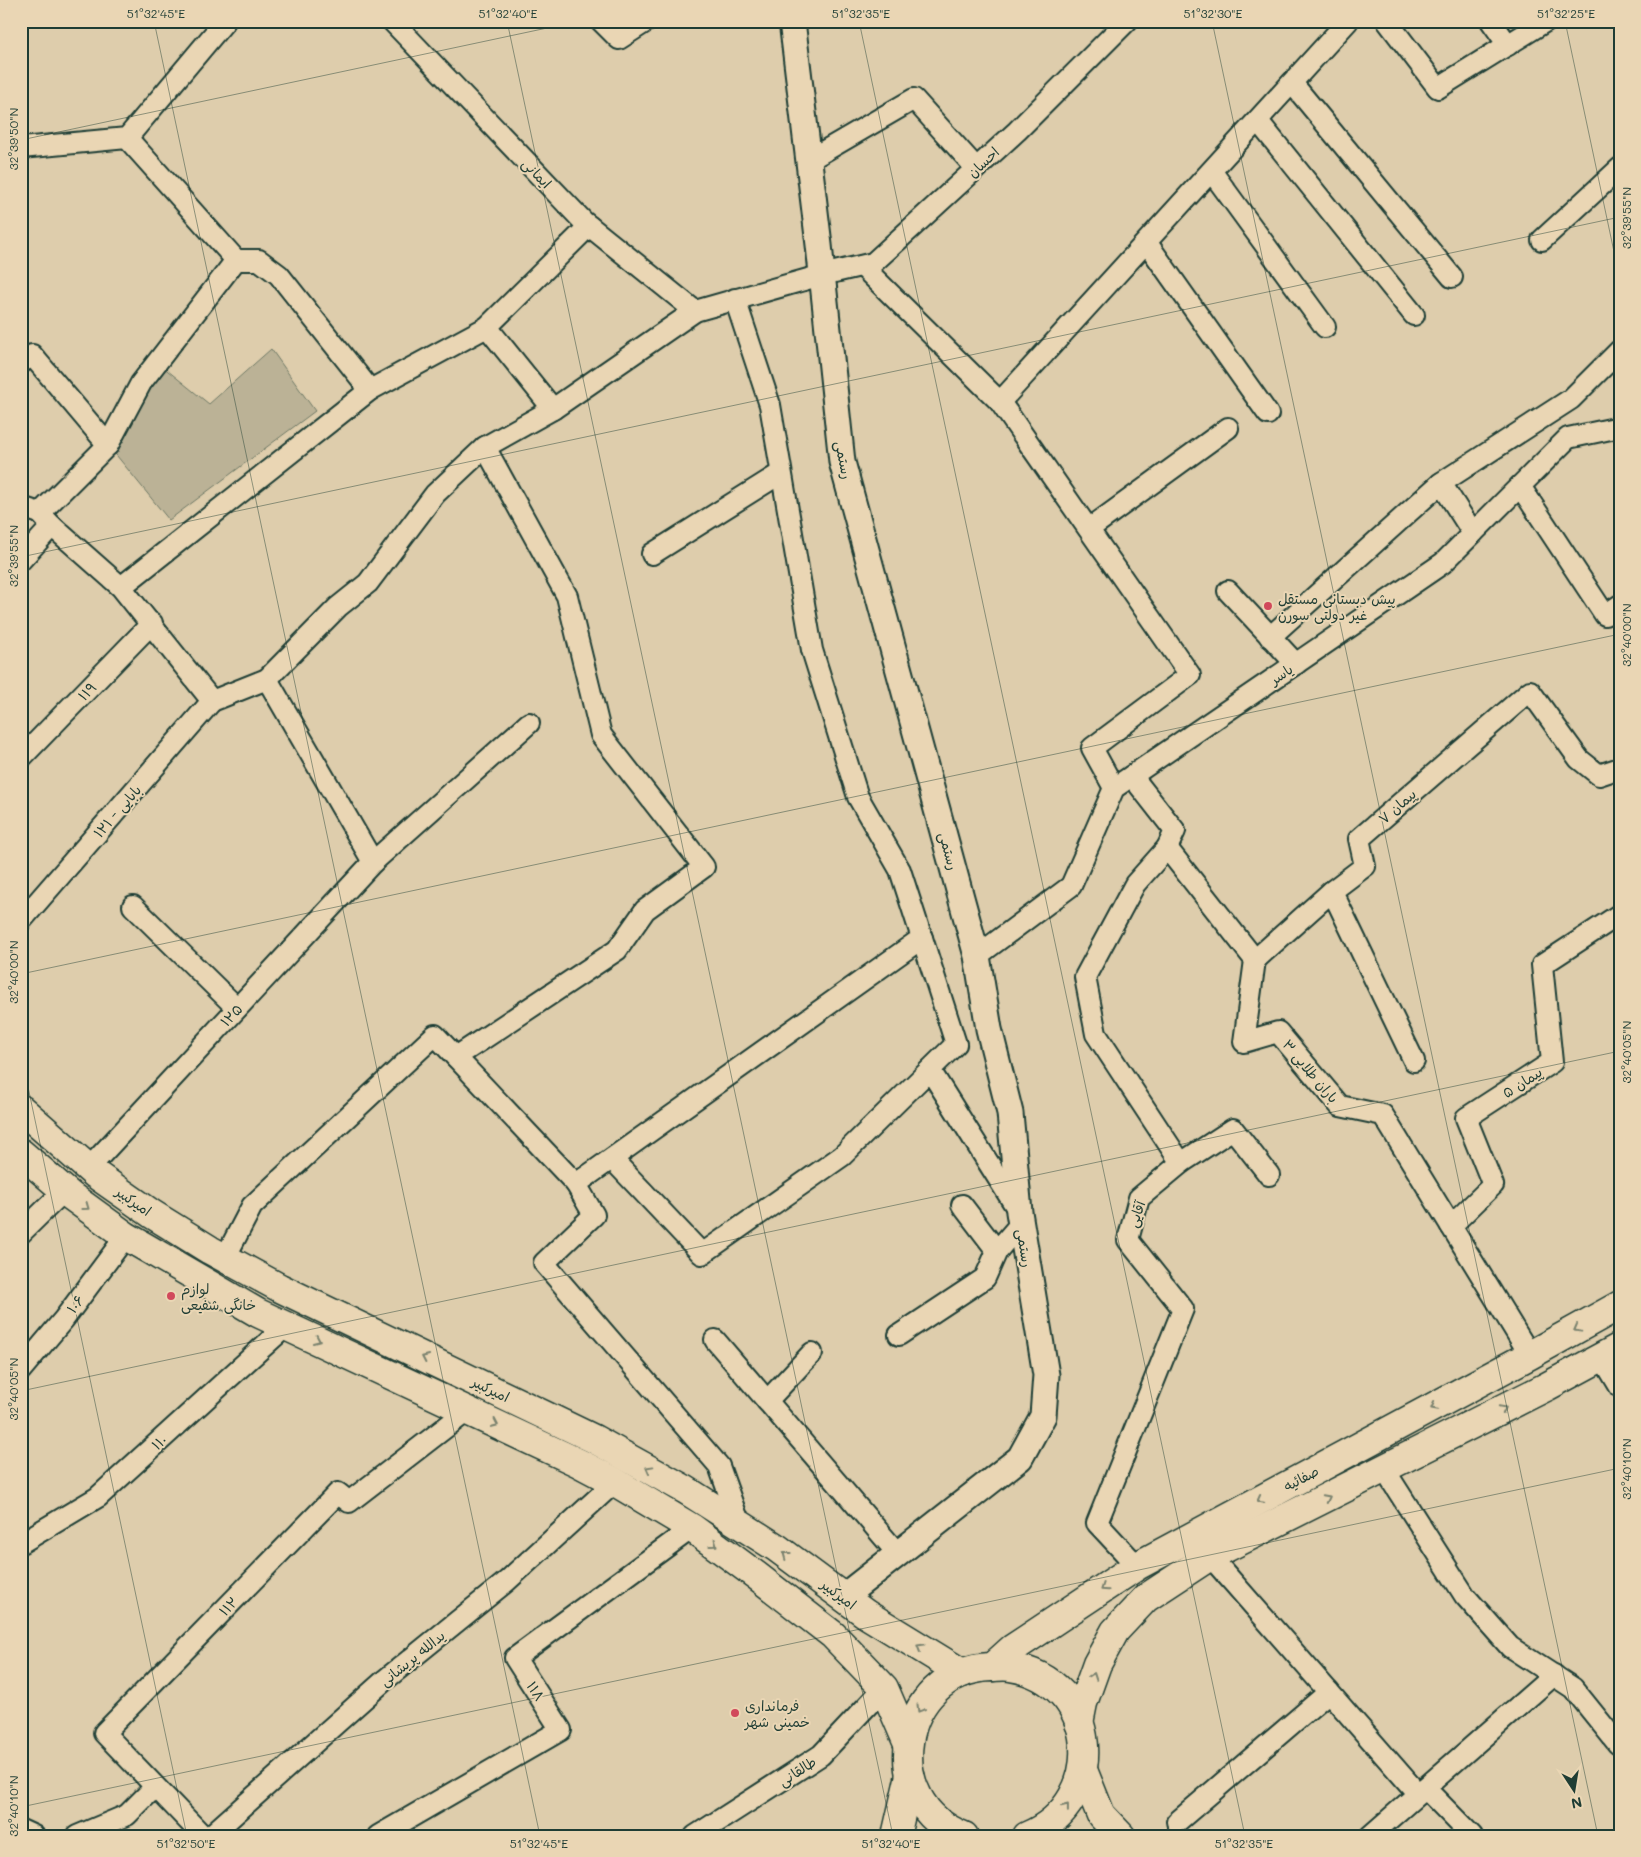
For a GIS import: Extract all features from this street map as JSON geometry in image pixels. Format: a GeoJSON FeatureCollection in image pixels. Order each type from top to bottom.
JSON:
{"type":"FeatureCollection","features":[{"type":"Feature","properties":{"kind":"main road","name":"امیرکبیر"},"geometry":{"type":"LineString","coordinates":[[21,1109],[89,1168],[152,1214],[225,1258],[280,1288],[594,1438],[686,1490],[740,1524],[777,1548],[866,1614],[962,1672]]}},
{"type":"Feature","properties":{"kind":"main road"},"geometry":{"type":"LineString","coordinates":[[21,1153],[64,1191],[126,1236],[258,1313],[579,1463],[692,1528],[833,1635],[884,1688],[908,1744]]}},
{"type":"Feature","properties":{"kind":"main road","name":"صفائیه"},"geometry":{"type":"LineString","coordinates":[[992,1667],[1012,1649],[1136,1566],[1620,1306]]}},
{"type":"Feature","properties":{"kind":"main road","name":"صفائیه"},"geometry":{"type":"LineString","coordinates":[[1079,1723],[1083,1703],[1097,1664],[1115,1631],[1146,1598],[1210,1556],[1538,1392],[1611,1352]]}},
{"type":"Feature","properties":{"kind":"main road"},"geometry":{"type":"LineString","coordinates":[[441,1399],[452,1371]]}},
{"type":"Feature","properties":{"kind":"main road"},"geometry":{"type":"LineString","coordinates":[[964,1836],[945,1826],[933,1816],[915,1790],[908,1760],[908,1744],[911,1729],[925,1701],[948,1680],[962,1672],[977,1668],[1008,1666],[1038,1676],[1063,1696],[1072,1708],[1083,1738],[1083,1770],[1079,1785],[1072,1799],[1056,1818],[1038,1834]]}},
{"type":"Feature","properties":{"kind":"main road"},"geometry":{"type":"LineString","coordinates":[[1083,1770],[1102,1815],[1121,1836]]}},
{"type":"Feature","properties":{"kind":"main road"},"geometry":{"type":"LineString","coordinates":[[896,1836],[910,1775]]}},
{"type":"Feature","properties":{"kind":"street"},"geometry":{"type":"LineString","coordinates":[[21,148],[127,138],[224,21]]}},
{"type":"Feature","properties":{"kind":"street","name":"ایمانی"},"geometry":{"type":"LineString","coordinates":[[392,21],[589,226],[694,311]]}},
{"type":"Feature","properties":{"kind":"street"},"geometry":{"type":"LineString","coordinates":[[602,21],[619,39],[647,21]]}},
{"type":"Feature","properties":{"kind":"street","name":"رستمی"},"geometry":{"type":"LineString","coordinates":[[792,21],[842,462],[977,956],[989,1029],[1010,1113],[1020,1217],[1046,1375],[1042,1416],[1020,1458],[843,1597]]}},
{"type":"Feature","properties":{"kind":"street","name":"احسان"},"geometry":{"type":"LineString","coordinates":[[694,311],[822,274],[873,263],[1017,131],[1127,21]]}},
{"type":"Feature","properties":{"kind":"street"},"geometry":{"type":"LineString","coordinates":[[1000,402],[1348,21]]}},
{"type":"Feature","properties":{"kind":"street"},"geometry":{"type":"LineString","coordinates":[[1387,21],[1438,88],[1546,21]]}},
{"type":"Feature","properties":{"kind":"street"},"geometry":{"type":"LineString","coordinates":[[1491,21],[1508,45]]}},
{"type":"Feature","properties":{"kind":"street"},"geometry":{"type":"LineString","coordinates":[[1292,83],[1452,277]]}},
{"type":"Feature","properties":{"kind":"street"},"geometry":{"type":"LineString","coordinates":[[809,160],[914,99],[976,168]]}},
{"type":"Feature","properties":{"kind":"street"},"geometry":{"type":"LineString","coordinates":[[1258,121],[1414,315]]}},
{"type":"Feature","properties":{"kind":"street"},"geometry":{"type":"LineString","coordinates":[[127,138],[236,260],[259,260],[279,276],[370,390]]}},
{"type":"Feature","properties":{"kind":"street"},"geometry":{"type":"LineString","coordinates":[[1542,240],[1620,168]]}},
{"type":"Feature","properties":{"kind":"street"},"geometry":{"type":"LineString","coordinates":[[1212,172],[1325,327]]}},
{"type":"Feature","properties":{"kind":"street"},"geometry":{"type":"LineString","coordinates":[[122,587],[370,390],[487,327],[589,226]]}},
{"type":"Feature","properties":{"kind":"street"},"geometry":{"type":"LineString","coordinates":[[1147,243],[1268,414]]}},
{"type":"Feature","properties":{"kind":"street"},"geometry":{"type":"LineString","coordinates":[[21,560],[38,515],[108,445],[141,383],[236,260]]}},
{"type":"Feature","properties":{"kind":"street"},"geometry":{"type":"LineString","coordinates":[[862,266],[1000,402],[1190,676],[1092,748],[1114,788],[1071,886],[977,956]]}},
{"type":"Feature","properties":{"kind":"street"},"geometry":{"type":"LineString","coordinates":[[612,1158],[702,1254],[842,1156],[956,1044],[900,870],[858,797],[812,650],[770,405],[736,300]]}},
{"type":"Feature","properties":{"kind":"street"},"geometry":{"type":"LineString","coordinates":[[38,515],[122,587],[212,701],[267,678],[338,607],[368,584],[435,494],[485,448],[553,409],[694,311]]}},
{"type":"Feature","properties":{"kind":"street"},"geometry":{"type":"LineString","coordinates":[[487,327],[553,409]]}},
{"type":"Feature","properties":{"kind":"street"},"geometry":{"type":"LineString","coordinates":[[1270,637],[1441,483],[1572,399],[1620,350]]}},
{"type":"Feature","properties":{"kind":"street"},"geometry":{"type":"LineString","coordinates":[[21,363],[32,355],[108,445]]}},
{"type":"Feature","properties":{"kind":"street","name":"یاسر"},"geometry":{"type":"LineString","coordinates":[[1114,788],[1443,563],[1568,438],[1620,427]]}},
{"type":"Feature","properties":{"kind":"street"},"geometry":{"type":"LineString","coordinates":[[1089,529],[1228,428]]}},
{"type":"Feature","properties":{"kind":"street"},"geometry":{"type":"LineString","coordinates":[[456,1057],[617,950],[645,910],[704,867],[601,735],[567,596],[485,448]]}},
{"type":"Feature","properties":{"kind":"street"},"geometry":{"type":"LineString","coordinates":[[652,554],[781,473]]}},
{"type":"Feature","properties":{"kind":"street"},"geometry":{"type":"LineString","coordinates":[[1441,483],[1473,533]]}},
{"type":"Feature","properties":{"kind":"street"},"geometry":{"type":"LineString","coordinates":[[1520,486],[1605,616],[1620,604]]}},
{"type":"Feature","properties":{"kind":"street"},"geometry":{"type":"LineString","coordinates":[[1228,591],[1296,664]]}},
{"type":"Feature","properties":{"kind":"street","name":"۱۱۹"},"geometry":{"type":"LineString","coordinates":[[21,758],[152,623]]}},
{"type":"Feature","properties":{"kind":"street"},"geometry":{"type":"LineString","coordinates":[[267,678],[373,862]]}},
{"type":"Feature","properties":{"kind":"street","name":"پیمان ۷"},"geometry":{"type":"LineString","coordinates":[[1332,891],[1365,866],[1359,839],[1530,691],[1579,759],[1599,775],[1620,768]]}},
{"type":"Feature","properties":{"kind":"street","name":"بابایی - ۱۲۱"},"geometry":{"type":"LineString","coordinates":[[21,921],[212,701]]}},
{"type":"Feature","properties":{"kind":"street","name":"۱۲۵"},"geometry":{"type":"LineString","coordinates":[[89,1168],[373,862],[529,723]]}},
{"type":"Feature","properties":{"kind":"street"},"geometry":{"type":"LineString","coordinates":[[1132,776],[1175,831],[1167,848],[1135,884],[1085,977],[1096,1034],[1181,1163],[1233,1130],[1269,1175]]}},
{"type":"Feature","properties":{"kind":"street"},"geometry":{"type":"LineString","coordinates":[[1167,848],[1255,960],[1332,891],[1414,1061]]}},
{"type":"Feature","properties":{"kind":"street"},"geometry":{"type":"LineString","coordinates":[[133,906],[237,1008]]}},
{"type":"Feature","properties":{"kind":"street","name":"پیمان ۵"},"geometry":{"type":"LineString","coordinates":[[1451,1226],[1493,1185],[1466,1118],[1552,1062],[1542,965],[1620,914]]}},
{"type":"Feature","properties":{"kind":"street"},"geometry":{"type":"LineString","coordinates":[[576,1184],[922,938]]}},
{"type":"Feature","properties":{"kind":"street","name":"باران طلایی ۳"},"geometry":{"type":"LineString","coordinates":[[1255,960],[1244,1042],[1278,1032],[1340,1106],[1383,1115],[1530,1355]]}},
{"type":"Feature","properties":{"kind":"street"},"geometry":{"type":"LineString","coordinates":[[225,1258],[252,1206],[435,1035],[576,1184],[594,1215],[544,1263],[719,1466],[740,1524]]}},
{"type":"Feature","properties":{"kind":"street"},"geometry":{"type":"LineString","coordinates":[[899,1335],[985,1278],[997,1251],[1020,1217],[930,1070]]}},
{"type":"Feature","properties":{"kind":"street","name":"آقایی"},"geometry":{"type":"LineString","coordinates":[[1136,1566],[1097,1523],[1183,1308],[1128,1240],[1139,1198],[1181,1163]]}},
{"type":"Feature","properties":{"kind":"street"},"geometry":{"type":"LineString","coordinates":[[21,1233],[64,1191]]}},
{"type":"Feature","properties":{"kind":"street"},"geometry":{"type":"LineString","coordinates":[[962,1206],[997,1251]]}},
{"type":"Feature","properties":{"kind":"street","name":"۱۰۶"},"geometry":{"type":"LineString","coordinates":[[21,1370],[64,1319],[126,1236]]}},
{"type":"Feature","properties":{"kind":"street","name":"۱۱۰"},"geometry":{"type":"LineString","coordinates":[[21,1543],[98,1497],[286,1326]]}},
{"type":"Feature","properties":{"kind":"street"},"geometry":{"type":"LineString","coordinates":[[715,1340],[898,1554]]}},
{"type":"Feature","properties":{"kind":"street"},"geometry":{"type":"LineString","coordinates":[[1611,1352],[1620,1387]]}},
{"type":"Feature","properties":{"kind":"street"},"geometry":{"type":"LineString","coordinates":[[767,1401],[812,1353]]}},
{"type":"Feature","properties":{"kind":"street","name":"۱۱۲"},"geometry":{"type":"LineString","coordinates":[[203,1836],[104,1733],[338,1493],[349,1502],[467,1411]]}},
{"type":"Feature","properties":{"kind":"street"},"geometry":{"type":"LineString","coordinates":[[1384,1469],[1465,1596],[1510,1647],[1573,1688],[1618,1744],[1620,1743]]}},
{"type":"Feature","properties":{"kind":"street","name":"یدالله پریشانی"},"geometry":{"type":"LineString","coordinates":[[210,1836],[386,1679],[507,1581],[615,1482]]}},
{"type":"Feature","properties":{"kind":"street","name":"۱۱۸"},"geometry":{"type":"LineString","coordinates":[[378,1836],[561,1730],[515,1658],[692,1528]]}},
{"type":"Feature","properties":{"kind":"street"},"geometry":{"type":"LineString","coordinates":[[1210,1556],[1329,1692],[1421,1791],[1472,1836]]}},
{"type":"Feature","properties":{"kind":"street"},"geometry":{"type":"LineString","coordinates":[[1370,1836],[1554,1675]]}},
{"type":"Feature","properties":{"kind":"street","name":"طالقانی"},"geometry":{"type":"LineString","coordinates":[[695,1836],[820,1755],[884,1688]]}},
{"type":"Feature","properties":{"kind":"street"},"geometry":{"type":"LineString","coordinates":[[1177,1822],[1329,1692]]}},
{"type":"Feature","properties":{"kind":"street"},"geometry":{"type":"LineString","coordinates":[[77,1836],[127,1815],[155,1787]]}},
{"type":"Feature","properties":{"kind":"street"},"geometry":{"type":"LineString","coordinates":[[21,1830],[34,1836]]}},
{"type":"Feature","properties":{"kind":"shaded area"},"geometry":{"type":"Polygon","coordinates":[[[271,349],[315,411],[169,520],[108,445],[157,362],[209,404],[271,349]]]}},
{"type":"Feature","properties":{"kind":"place","name":"پیش دبستانی مستقل غیر دولتی سورن"},"geometry":{"type":"Point","coordinates":[1268,606]}},
{"type":"Feature","properties":{"kind":"place","name":"لوازم خانگی شفیعی"},"geometry":{"type":"Point","coordinates":[171,1296]}},
{"type":"Feature","properties":{"kind":"place","name":"فرمانداری خمینی شهر"},"geometry":{"type":"Point","coordinates":[735,1713]}}]}
